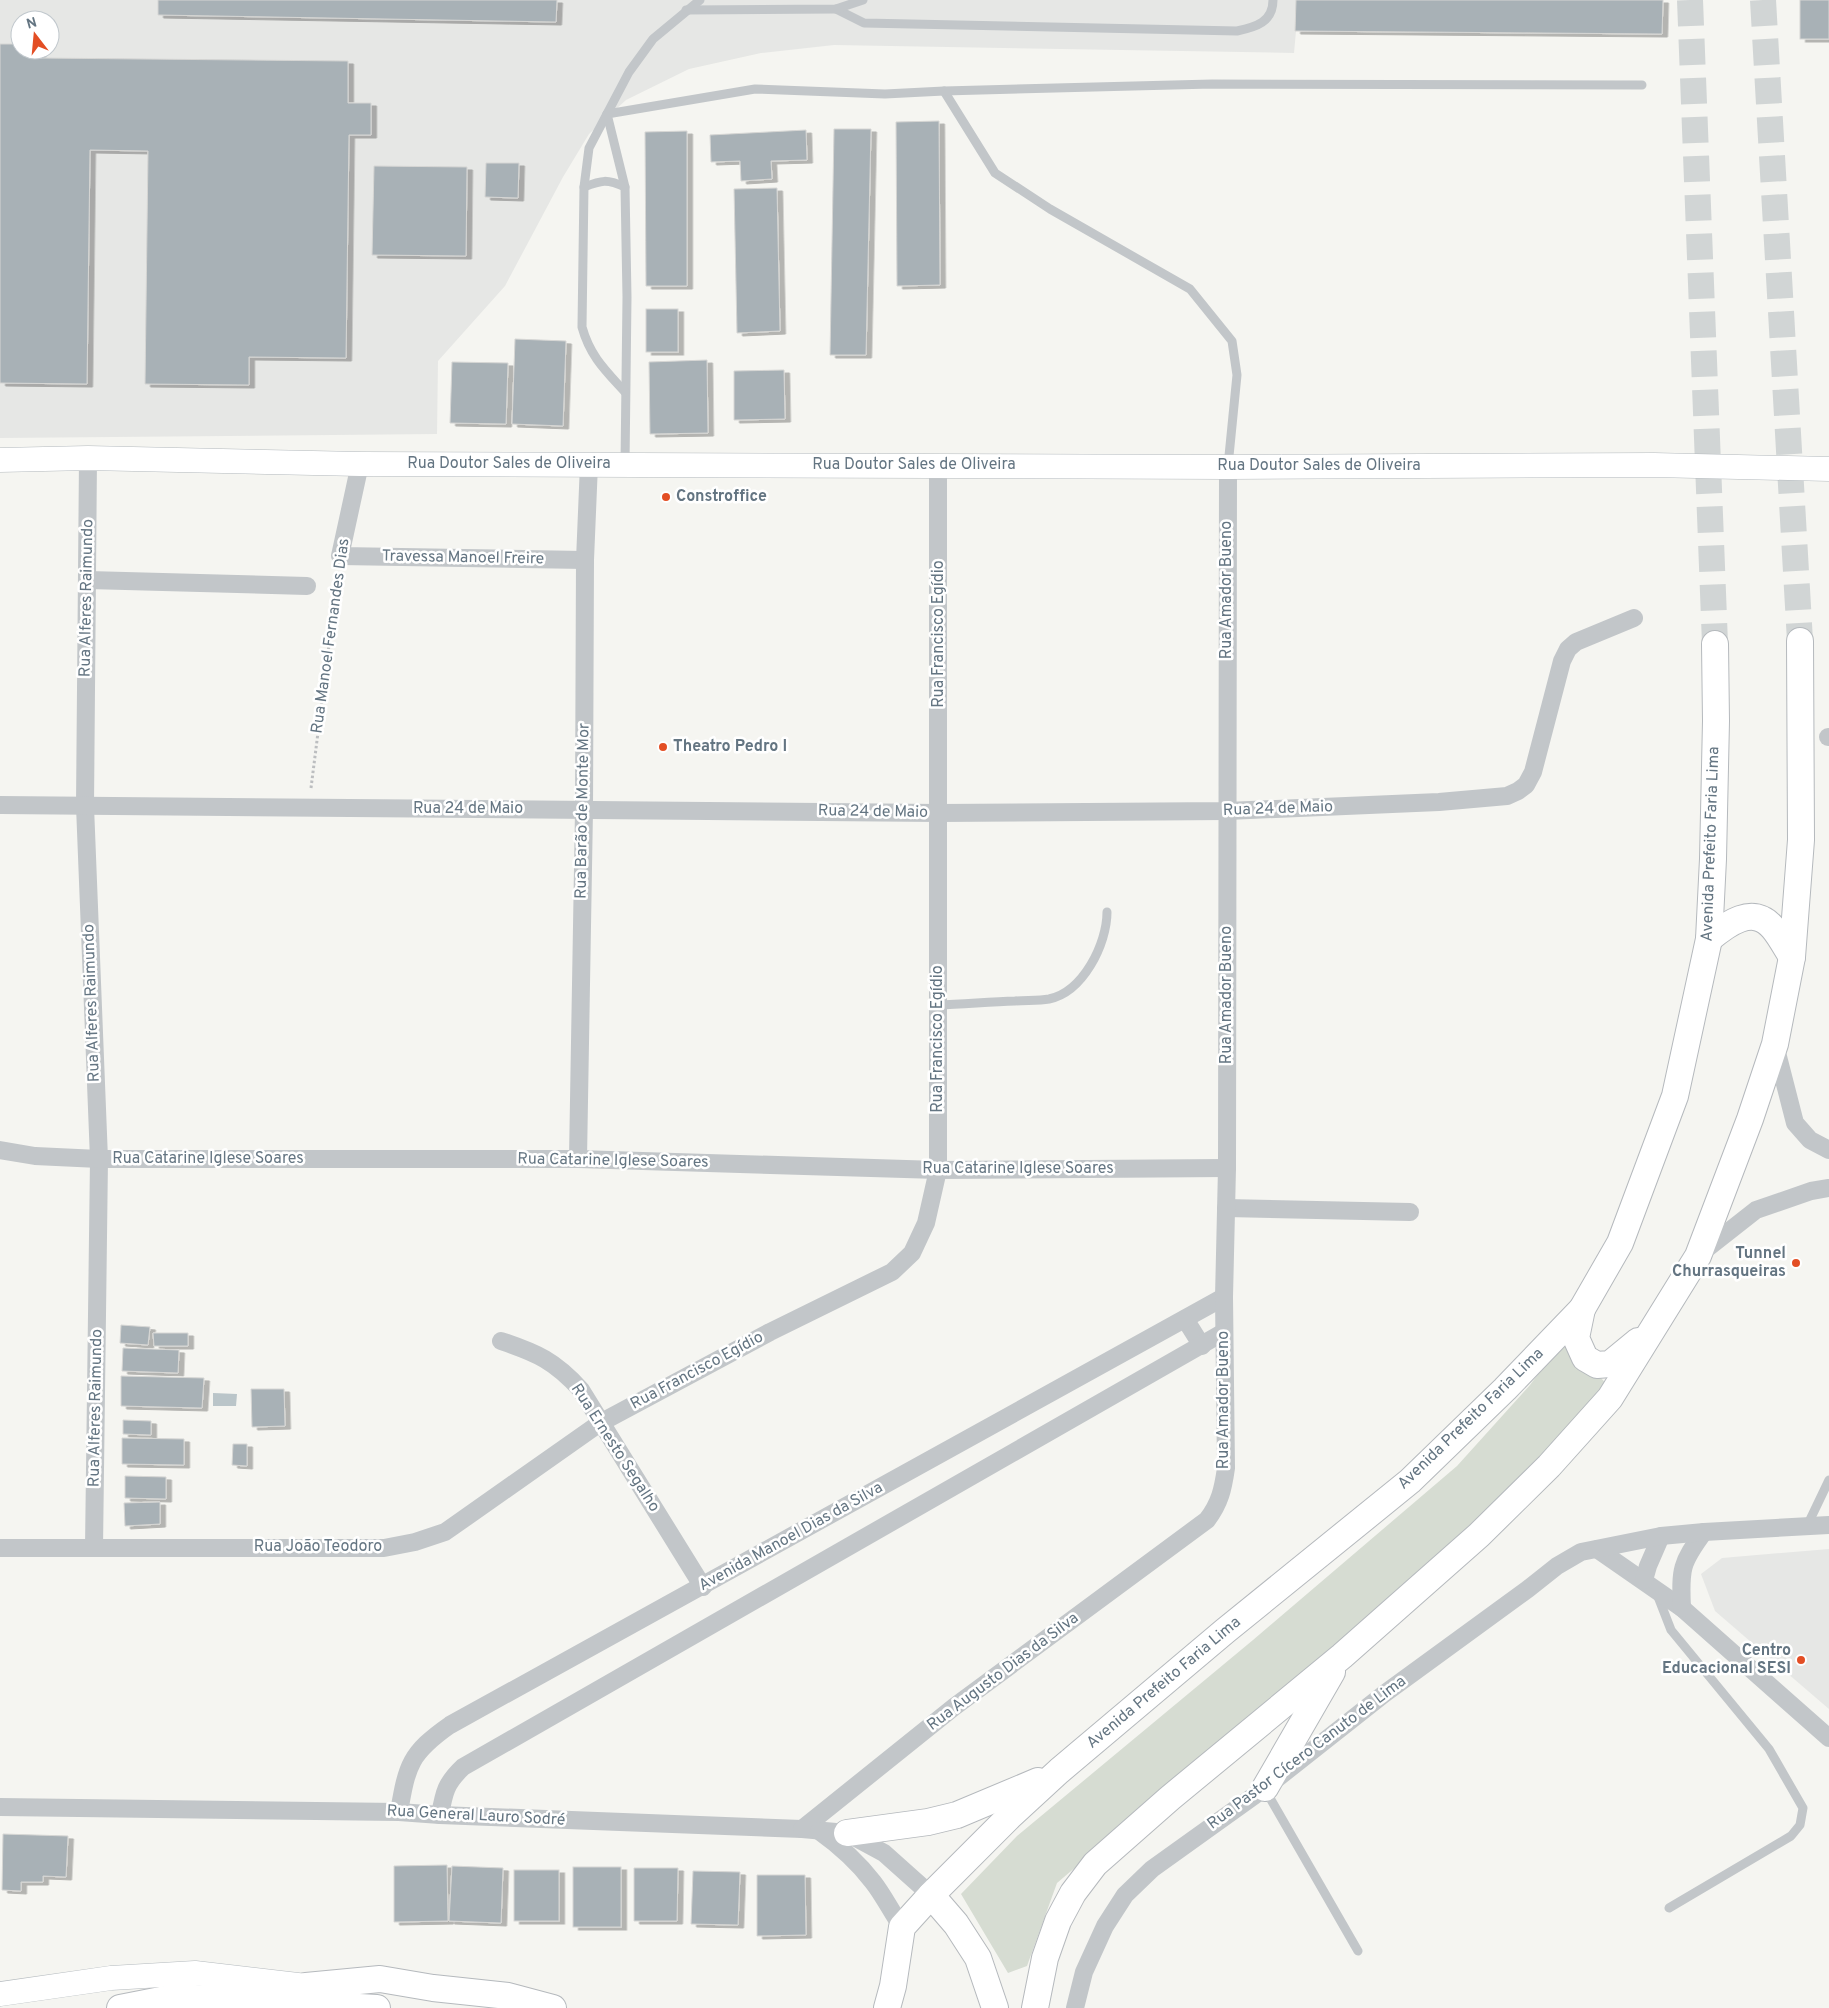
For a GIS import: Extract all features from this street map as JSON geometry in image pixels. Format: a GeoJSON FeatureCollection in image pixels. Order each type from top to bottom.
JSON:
{"type":"FeatureCollection","features":[{"type":"Feature","properties":{"kind":"main road","name":"Rua Doutor Sales de Oliveira"},"geometry":{"type":"LineString","coordinates":[[0,460],[88,458],[360,464],[938,464],[1228,467],[1654,465],[1829,469]]}},
{"type":"Feature","properties":{"kind":"main road"},"geometry":{"type":"LineString","coordinates":[[1035,2008],[1045,1958],[1058,1921],[1073,1893],[1095,1864],[1170,1798],[1342,1656],[1479,1535],[1550,1466],[1610,1398],[1698,1256],[1750,1118],[1775,1044],[1792,958],[1801,840],[1800,641]]}},
{"type":"Feature","properties":{"kind":"main road","name":"Avenida Prefeito Faria Lima"},"geometry":{"type":"LineString","coordinates":[[902,1927],[931,1895],[1009,1817],[1059,1772],[1225,1631],[1410,1481],[1505,1389],[1582,1309],[1620,1243],[1675,1096],[1709,939],[1716,721],[1715,644]]}},
{"type":"Feature","properties":{"kind":"main road"},"geometry":{"type":"LineString","coordinates":[[1709,939],[1735,920],[1749,916],[1759,917],[1772,927],[1792,958]]}},
{"type":"Feature","properties":{"kind":"main road"},"geometry":{"type":"LineString","coordinates":[[1582,1309],[1576,1338],[1585,1358],[1596,1364],[1610,1364],[1656,1326]]}},
{"type":"Feature","properties":{"kind":"main road"},"geometry":{"type":"LineString","coordinates":[[1265,1788],[1342,1656]]}},
{"type":"Feature","properties":{"kind":"main road"},"geometry":{"type":"LineString","coordinates":[[847,1833],[928,1822],[957,1815],[1059,1772]]}},
{"type":"Feature","properties":{"kind":"main road"},"geometry":{"type":"LineString","coordinates":[[931,1895],[956,1924],[978,1958],[995,2008]]}},
{"type":"Feature","properties":{"kind":"main road"},"geometry":{"type":"LineString","coordinates":[[887,2008],[893,1986],[902,1927]]}},
{"type":"Feature","properties":{"kind":"main road"},"geometry":{"type":"LineString","coordinates":[[0,1994],[94,1980],[195,1972],[306,1986],[375,2008]]}},
{"type":"Feature","properties":{"kind":"main road"},"geometry":{"type":"LineString","coordinates":[[306,1986],[380,1979],[433,1988],[508,1996],[553,2008]]}},
{"type":"Feature","properties":{"kind":"main road"},"geometry":{"type":"LineString","coordinates":[[120,2008],[176,1997],[375,2008]]}},
{"type":"Feature","properties":{"kind":"street","name":"Rua Alferes Raimundo"},"geometry":{"type":"LineString","coordinates":[[88,458],[85,806],[99,1159],[94,1548]]}},
{"type":"Feature","properties":{"kind":"street","name":"Rua Manoel Fernandes Dias"},"geometry":{"type":"LineString","coordinates":[[340,556],[360,464]]}},
{"type":"Feature","properties":{"kind":"street","name":"Rua Barão de Monte Mor"},"geometry":{"type":"LineString","coordinates":[[578,1159],[584,810],[585,560],[588,464]]}},
{"type":"Feature","properties":{"kind":"street","name":"Rua Francisco Egídio"},"geometry":{"type":"LineString","coordinates":[[600,1423],[770,1332],[892,1272],[912,1253],[926,1223],[938,1170],[938,464]]}},
{"type":"Feature","properties":{"kind":"street","name":"Rua Amador Bueno"},"geometry":{"type":"LineString","coordinates":[[1207,1520],[1217,1507],[1223,1490],[1226,1468],[1224,1297],[1227,1168],[1228,467]]}},
{"type":"Feature","properties":{"kind":"street","name":"Travessa Manoel Freire"},"geometry":{"type":"LineString","coordinates":[[340,556],[585,560]]}},
{"type":"Feature","properties":{"kind":"street"},"geometry":{"type":"LineString","coordinates":[[88,580],[306,586]]}},
{"type":"Feature","properties":{"kind":"street","name":"Rua 24 de Maio"},"geometry":{"type":"LineString","coordinates":[[0,805],[939,813],[1227,811],[1439,802],[1507,796],[1518,792],[1526,785],[1533,772],[1562,661],[1568,649],[1576,642],[1634,618]]}},
{"type":"Feature","properties":{"kind":"street"},"geometry":{"type":"LineString","coordinates":[[1775,1044],[1795,1123],[1810,1140],[1829,1150]]}},
{"type":"Feature","properties":{"kind":"street","name":"Rua Catarine Iglese Soares"},"geometry":{"type":"LineString","coordinates":[[0,1150],[35,1156],[99,1159],[578,1159],[938,1170],[1227,1168]]}},
{"type":"Feature","properties":{"kind":"street"},"geometry":{"type":"LineString","coordinates":[[1698,1256],[1756,1210],[1811,1191],[1829,1188]]}},
{"type":"Feature","properties":{"kind":"street"},"geometry":{"type":"LineString","coordinates":[[1226,1208],[1410,1212]]}},
{"type":"Feature","properties":{"kind":"street","name":"Avenida Manoel Dias da Silva"},"geometry":{"type":"LineString","coordinates":[[399,1812],[405,1779],[414,1757],[428,1740],[450,1725],[1224,1297]]}},
{"type":"Feature","properties":{"kind":"street"},"geometry":{"type":"LineString","coordinates":[[1185,1319],[1202,1346]]}},
{"type":"Feature","properties":{"kind":"street"},"geometry":{"type":"LineString","coordinates":[[440,1815],[444,1794],[451,1778],[463,1767],[1224,1332]]}},
{"type":"Feature","properties":{"kind":"street","name":"Rua Ernesto Segalho"},"geometry":{"type":"LineString","coordinates":[[501,1341],[531,1351],[564,1371],[580,1390],[703,1586]]}},
{"type":"Feature","properties":{"kind":"street","name":"Rua João Teodoro"},"geometry":{"type":"LineString","coordinates":[[0,1548],[384,1548],[415,1542],[444,1532],[600,1423]]}},
{"type":"Feature","properties":{"kind":"street","name":"Rua Augusto Dias da Silva"},"geometry":{"type":"LineString","coordinates":[[810,1830],[954,1707],[1207,1520]]}},
{"type":"Feature","properties":{"kind":"street","name":"Rua Pastor Cícero Canuto de Lima"},"geometry":{"type":"LineString","coordinates":[[1075,2008],[1084,1972],[1105,1926],[1125,1895],[1152,1869],[1265,1788],[1384,1694],[1557,1566],[1581,1552],[1661,1536],[1829,1525]]}},
{"type":"Feature","properties":{"kind":"street"},"geometry":{"type":"LineString","coordinates":[[1682,1608],[1681,1584],[1683,1564],[1704,1532]]}},
{"type":"Feature","properties":{"kind":"street"},"geometry":{"type":"LineString","coordinates":[[1650,1585],[1648,1566],[1661,1536]]}},
{"type":"Feature","properties":{"kind":"street"},"geometry":{"type":"LineString","coordinates":[[1597,1549],[1682,1608],[1829,1738]]}},
{"type":"Feature","properties":{"kind":"street","name":"Rua General Lauro Sodré"},"geometry":{"type":"LineString","coordinates":[[0,1808],[399,1812],[847,1833],[884,1853],[931,1895]]}},
{"type":"Feature","properties":{"kind":"street"},"geometry":{"type":"LineString","coordinates":[[810,1830],[839,1845],[855,1861],[873,1882],[902,1927]]}},
{"type":"Feature","properties":{"kind":"lane"},"geometry":{"type":"LineString","coordinates":[[625,392],[597,361],[587,344],[582,327],[584,187],[588,148],[628,72],[653,39],[700,0]]}},
{"type":"Feature","properties":{"kind":"lane"},"geometry":{"type":"LineString","coordinates":[[686,10],[836,9],[863,0]]}},
{"type":"Feature","properties":{"kind":"lane"},"geometry":{"type":"LineString","coordinates":[[836,9],[864,23],[1237,31],[1255,28],[1268,19],[1273,7],[1272,0]]}},
{"type":"Feature","properties":{"kind":"lane"},"geometry":{"type":"LineString","coordinates":[[606,114],[755,89],[885,94],[1212,84],[1642,85]]}},
{"type":"Feature","properties":{"kind":"lane"},"geometry":{"type":"LineString","coordinates":[[944,91],[995,173],[1050,209],[1190,289],[1232,341],[1238,375],[1228,467]]}},
{"type":"Feature","properties":{"kind":"lane"},"geometry":{"type":"LineString","coordinates":[[606,114],[625,187],[627,297],[625,465]]}},
{"type":"Feature","properties":{"kind":"lane"},"geometry":{"type":"LineString","coordinates":[[584,187],[604,180],[613,181],[625,187]]}},
{"type":"Feature","properties":{"kind":"lane"},"geometry":{"type":"LineString","coordinates":[[938,1005],[1050,999],[1070,990],[1089,967],[1101,947],[1107,923],[1107,912]]}},
{"type":"Feature","properties":{"kind":"lane"},"geometry":{"type":"LineString","coordinates":[[1807,1526],[1829,1480]]}},
{"type":"Feature","properties":{"kind":"lane"},"geometry":{"type":"LineString","coordinates":[[1650,1585],[1671,1630],[1769,1749],[1803,1808],[1800,1825],[1791,1836],[1669,1908]]}},
{"type":"Feature","properties":{"kind":"lane"},"geometry":{"type":"LineString","coordinates":[[1265,1788],[1358,1951]]}},
{"type":"Feature","properties":{"kind":"path","name":"Rua Manoel Fernandes Dias"},"geometry":{"type":"LineString","coordinates":[[309,809],[340,556]]}},
{"type":"Feature","properties":{"kind":"shaded area"},"geometry":{"type":"Polygon","coordinates":[[[0,0],[1663,0],[1662,34],[1296,31],[1294,53],[834,45],[761,53],[689,69],[626,100],[589,134],[563,177],[505,286],[438,361],[437,434],[0,438],[0,0]]]}},
{"type":"Feature","properties":{"kind":"shaded area"},"geometry":{"type":"Polygon","coordinates":[[[1565,1338],[1610,1388],[1538,1469],[1374,1613],[1057,1883],[1027,1966],[1008,1973],[961,1894],[1017,1836],[1253,1640],[1457,1466],[1530,1385],[1565,1338]]]}},
{"type":"Feature","properties":{"kind":"shaded area"},"geometry":{"type":"Polygon","coordinates":[[[213,1393],[237,1394],[236,1406],[213,1406],[213,1393]]]}},
{"type":"Feature","properties":{"kind":"shaded area","name":"Centro Educacional SESI"},"geometry":{"type":"Polygon","coordinates":[[[1829,1549],[1829,1709],[1715,1611],[1701,1574],[1722,1558],[1829,1549]]]}},
{"type":"Feature","properties":{"kind":"building"},"geometry":{"type":"Polygon","coordinates":[[[158,0],[557,0],[556,22],[158,15],[158,0]]]}},
{"type":"Feature","properties":{"kind":"building"},"geometry":{"type":"Polygon","coordinates":[[[1296,0],[1663,0],[1662,34],[1295,31],[1296,0]]]}},
{"type":"Feature","properties":{"kind":"building"},"geometry":{"type":"Polygon","coordinates":[[[1800,0],[1829,0],[1829,39],[1800,39],[1800,0]]]}},
{"type":"Feature","properties":{"kind":"building"},"geometry":{"type":"Polygon","coordinates":[[[0,44],[10,44],[10,60],[60,60],[60,58],[348,61],[348,103],[371,103],[371,135],[349,135],[346,358],[249,357],[249,385],[145,384],[148,151],[90,150],[87,384],[0,383],[0,44]]]}},
{"type":"Feature","properties":{"kind":"building"},"geometry":{"type":"Polygon","coordinates":[[[939,121],[940,285],[897,286],[896,122],[939,121]]]}},
{"type":"Feature","properties":{"kind":"building"},"geometry":{"type":"Polygon","coordinates":[[[834,129],[871,129],[866,355],[830,355],[834,129]]]}},
{"type":"Feature","properties":{"kind":"building"},"geometry":{"type":"Polygon","coordinates":[[[806,130],[807,160],[771,161],[772,179],[741,181],[740,161],[711,162],[710,135],[806,130]]]}},
{"type":"Feature","properties":{"kind":"building"},"geometry":{"type":"Polygon","coordinates":[[[687,131],[687,286],[646,286],[645,132],[687,131]]]}},
{"type":"Feature","properties":{"kind":"building"},"geometry":{"type":"Polygon","coordinates":[[[486,163],[519,163],[518,198],[485,197],[486,163]]]}},
{"type":"Feature","properties":{"kind":"building"},"geometry":{"type":"Polygon","coordinates":[[[374,166],[467,167],[466,256],[372,255],[374,166]]]}},
{"type":"Feature","properties":{"kind":"building"},"geometry":{"type":"Polygon","coordinates":[[[777,188],[780,331],[737,333],[734,189],[777,188]]]}},
{"type":"Feature","properties":{"kind":"building"},"geometry":{"type":"Polygon","coordinates":[[[646,309],[678,309],[678,352],[646,352],[646,309]]]}},
{"type":"Feature","properties":{"kind":"building"},"geometry":{"type":"Polygon","coordinates":[[[515,339],[566,341],[563,426],[512,424],[515,339]]]}},
{"type":"Feature","properties":{"kind":"building"},"geometry":{"type":"Polygon","coordinates":[[[707,360],[708,433],[650,434],[649,362],[707,360]]]}},
{"type":"Feature","properties":{"kind":"building"},"geometry":{"type":"Polygon","coordinates":[[[452,362],[508,363],[506,424],[450,423],[452,362]]]}},
{"type":"Feature","properties":{"kind":"building"},"geometry":{"type":"Polygon","coordinates":[[[784,370],[785,419],[734,420],[734,371],[784,370]]]}},
{"type":"Feature","properties":{"kind":"building"},"geometry":{"type":"Polygon","coordinates":[[[121,1325],[150,1327],[148,1345],[120,1343],[121,1325]]]}},
{"type":"Feature","properties":{"kind":"building"},"geometry":{"type":"Polygon","coordinates":[[[153,1333],[188,1333],[188,1346],[154,1346],[153,1333]]]}},
{"type":"Feature","properties":{"kind":"building"},"geometry":{"type":"Polygon","coordinates":[[[123,1348],[179,1350],[178,1373],[122,1371],[123,1348]]]}},
{"type":"Feature","properties":{"kind":"building"},"geometry":{"type":"Polygon","coordinates":[[[121,1376],[204,1378],[202,1408],[121,1406],[121,1376]]]}},
{"type":"Feature","properties":{"kind":"building"},"geometry":{"type":"Polygon","coordinates":[[[251,1389],[284,1389],[285,1426],[252,1427],[251,1389]]]}},
{"type":"Feature","properties":{"kind":"building"},"geometry":{"type":"Polygon","coordinates":[[[123,1420],[151,1421],[151,1435],[123,1434],[123,1420]]]}},
{"type":"Feature","properties":{"kind":"building"},"geometry":{"type":"Polygon","coordinates":[[[122,1438],[184,1439],[184,1465],[122,1464],[122,1438]]]}},
{"type":"Feature","properties":{"kind":"building"},"geometry":{"type":"Polygon","coordinates":[[[233,1444],[247,1444],[247,1466],[232,1465],[233,1444]]]}},
{"type":"Feature","properties":{"kind":"building"},"geometry":{"type":"Polygon","coordinates":[[[125,1476],[166,1477],[166,1499],[125,1498],[125,1476]]]}},
{"type":"Feature","properties":{"kind":"building"},"geometry":{"type":"Polygon","coordinates":[[[160,1502],[160,1524],[125,1526],[124,1503],[160,1502]]]}},
{"type":"Feature","properties":{"kind":"building"},"geometry":{"type":"Polygon","coordinates":[[[3,1834],[68,1836],[66,1877],[43,1876],[43,1882],[21,1882],[21,1891],[2,1890],[3,1834]]]}},
{"type":"Feature","properties":{"kind":"building"},"geometry":{"type":"Polygon","coordinates":[[[447,1865],[448,1921],[394,1922],[394,1866],[447,1865]]]}},
{"type":"Feature","properties":{"kind":"building"},"geometry":{"type":"Polygon","coordinates":[[[452,1866],[503,1868],[501,1923],[449,1921],[452,1866]]]}},
{"type":"Feature","properties":{"kind":"building"},"geometry":{"type":"Polygon","coordinates":[[[573,1867],[621,1867],[621,1927],[573,1927],[573,1867]]]}},
{"type":"Feature","properties":{"kind":"building"},"geometry":{"type":"Polygon","coordinates":[[[634,1868],[678,1868],[677,1921],[634,1921],[634,1868]]]}},
{"type":"Feature","properties":{"kind":"building"},"geometry":{"type":"Polygon","coordinates":[[[514,1870],[559,1870],[559,1921],[514,1921],[514,1870]]]}},
{"type":"Feature","properties":{"kind":"building"},"geometry":{"type":"Polygon","coordinates":[[[693,1871],[740,1872],[738,1925],[691,1924],[693,1871]]]}},
{"type":"Feature","properties":{"kind":"building"},"geometry":{"type":"Polygon","coordinates":[[[757,1875],[805,1875],[806,1935],[757,1936],[757,1875]]]}},
{"type":"Feature","properties":{"kind":"tunnel"},"geometry":{"type":"LineString","coordinates":[[1690,0],[1715,644]]}},
{"type":"Feature","properties":{"kind":"tunnel"},"geometry":{"type":"LineString","coordinates":[[1763,0],[1800,641]]}},
{"type":"Feature","properties":{"kind":"place","name":"Constroffice"},"geometry":{"type":"Point","coordinates":[666,497]}},
{"type":"Feature","properties":{"kind":"place","name":"Theatro Pedro I"},"geometry":{"type":"Point","coordinates":[663,747]}},
{"type":"Feature","properties":{"kind":"place","name":"Tunnel Churrasqueiras"},"geometry":{"type":"Point","coordinates":[1796,1263]}},
{"type":"Feature","properties":{"kind":"place","name":"Centro Educacional SESI"},"geometry":{"type":"Point","coordinates":[1801,1660]}}]}
